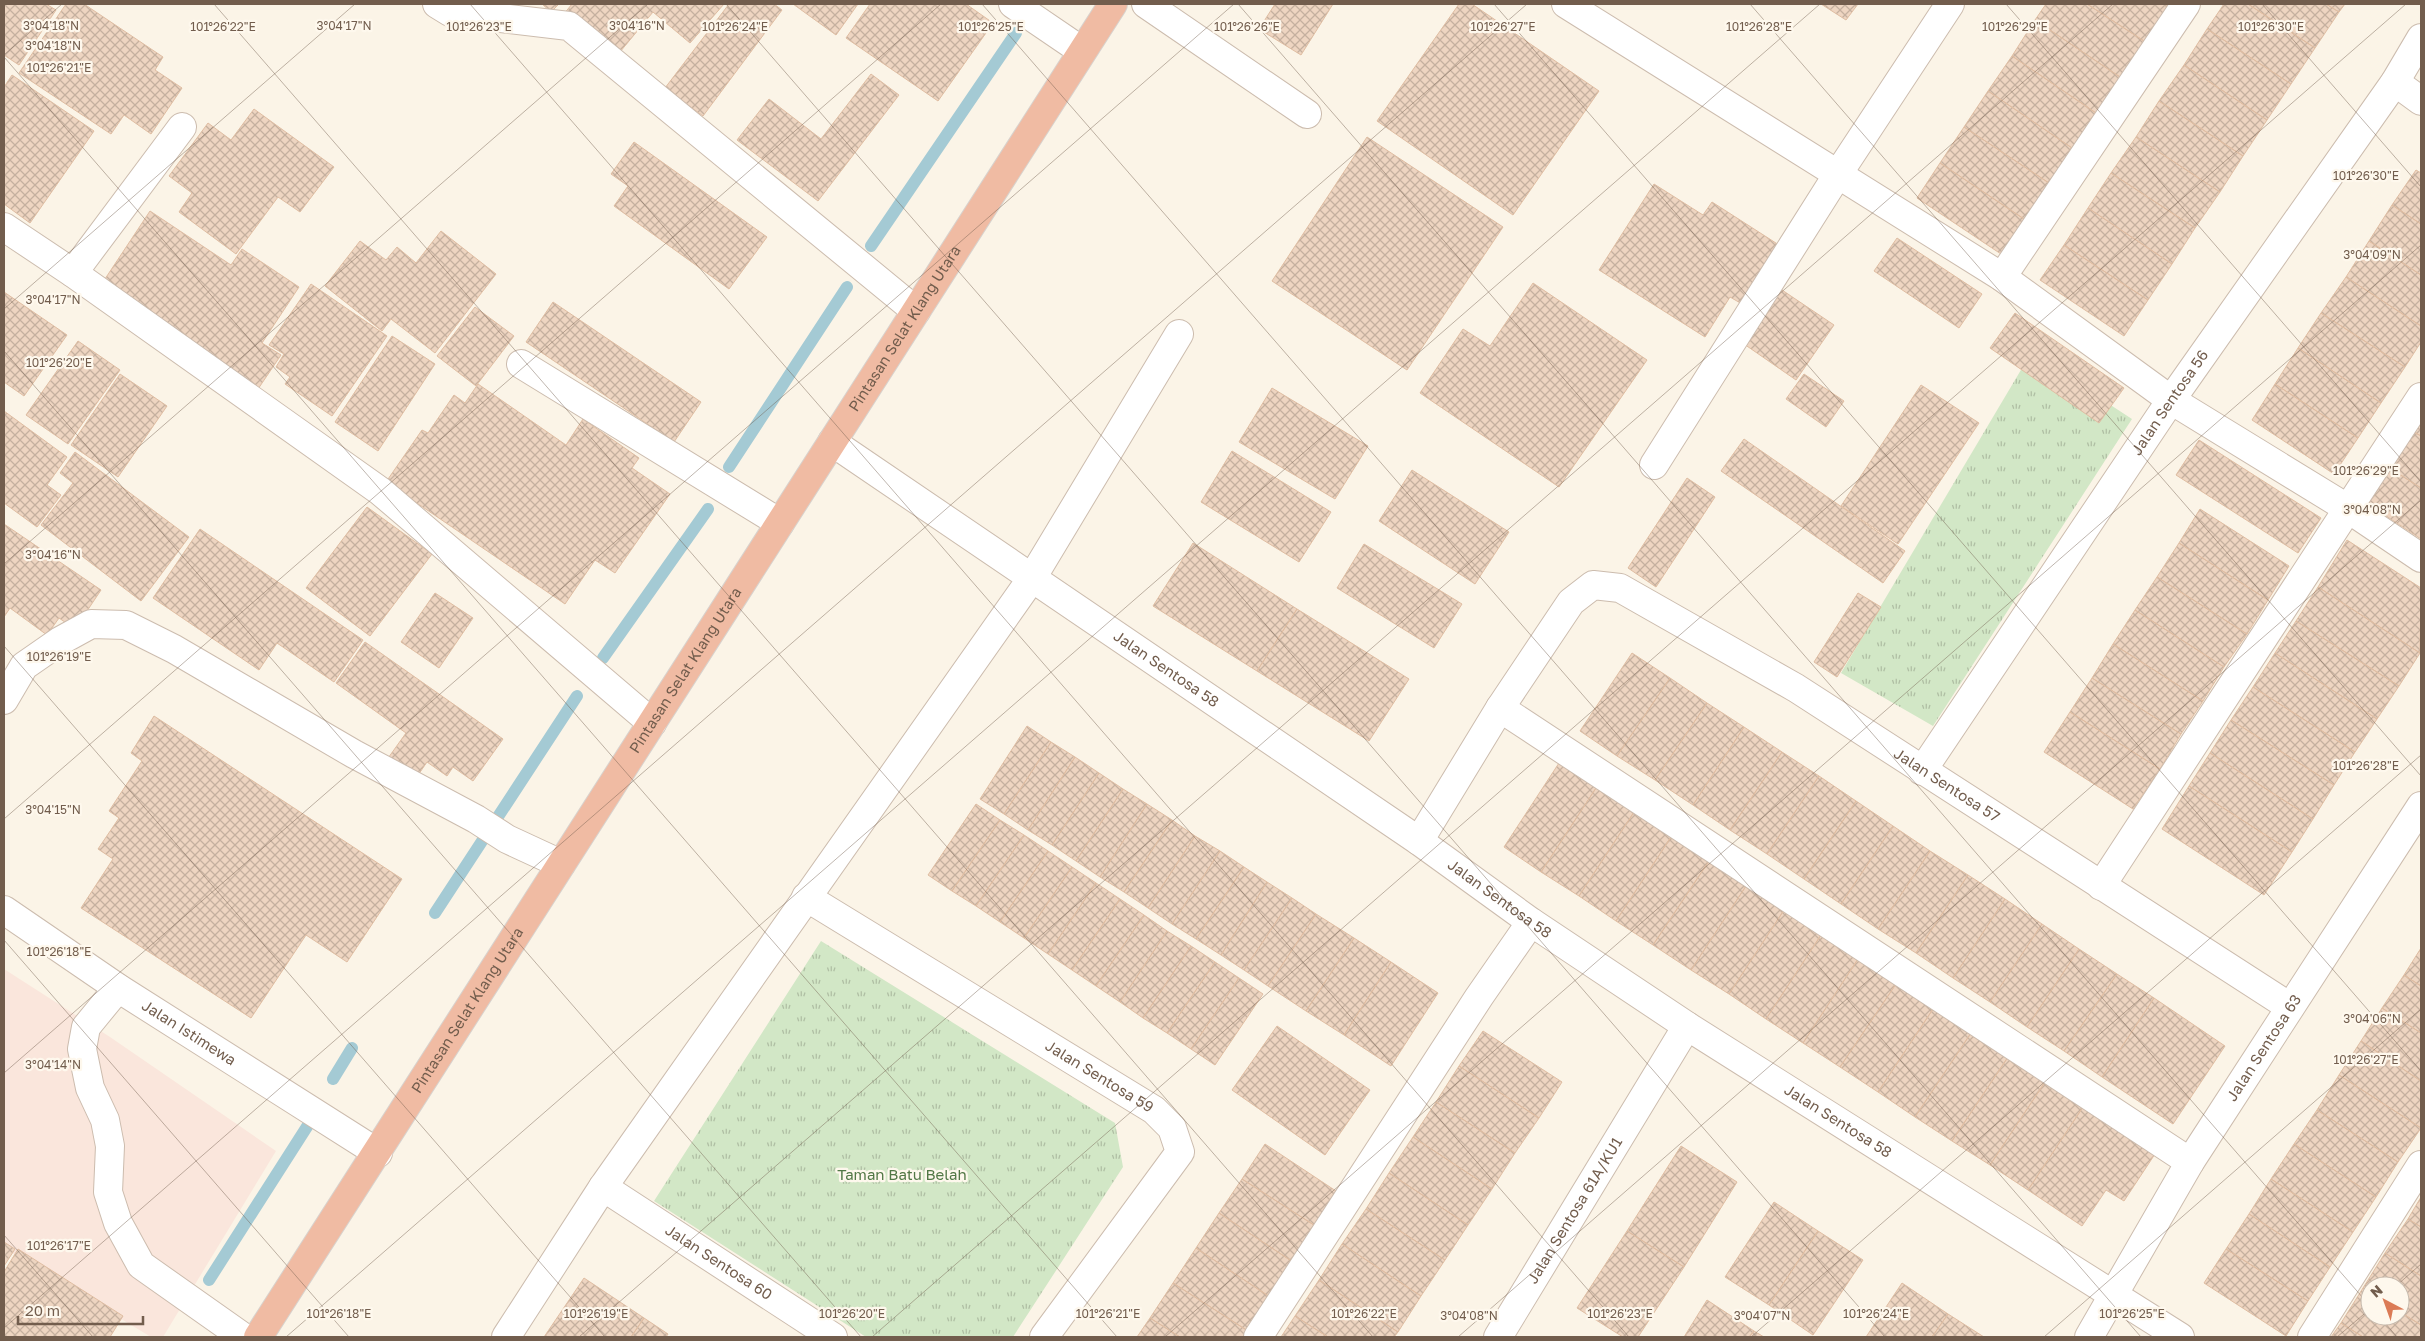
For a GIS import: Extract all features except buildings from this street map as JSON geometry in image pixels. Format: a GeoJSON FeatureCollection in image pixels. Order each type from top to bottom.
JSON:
{"type":"FeatureCollection","features":[{"type":"Feature","properties":{"kind":"highway","name":"Pintasan Selat Klang Utara"},"geometry":{"type":"LineString","coordinates":[[258,1337],[378,1153],[561,864],[1113,4]]}},
{"type":"Feature","properties":{"kind":"street"},"geometry":{"type":"LineString","coordinates":[[437,4],[450,12],[569,26],[916,311]]}},
{"type":"Feature","properties":{"kind":"street"},"geometry":{"type":"LineString","coordinates":[[1013,4],[1082,51]]}},
{"type":"Feature","properties":{"kind":"street"},"geometry":{"type":"LineString","coordinates":[[1146,4],[1307,114]]}},
{"type":"Feature","properties":{"kind":"street"},"geometry":{"type":"LineString","coordinates":[[1566,4],[2002,277],[2170,400],[2347,508],[2421,558]]}},
{"type":"Feature","properties":{"kind":"street"},"geometry":{"type":"LineString","coordinates":[[1654,465],[1838,174],[1950,4]]}},
{"type":"Feature","properties":{"kind":"street"},"geometry":{"type":"LineString","coordinates":[[2002,277],[2186,4]]}},
{"type":"Feature","properties":{"kind":"street","name":"Jalan Sentosa 56"},"geometry":{"type":"LineString","coordinates":[[1922,772],[2170,400],[2395,82],[2421,38]]}},
{"type":"Feature","properties":{"kind":"street"},"geometry":{"type":"LineString","coordinates":[[2395,82],[2421,101]]}},
{"type":"Feature","properties":{"kind":"street"},"geometry":{"type":"LineString","coordinates":[[73,273],[182,127]]}},
{"type":"Feature","properties":{"kind":"street"},"geometry":{"type":"LineString","coordinates":[[4,227],[73,273],[380,491],[652,723]]}},
{"type":"Feature","properties":{"kind":"street"},"geometry":{"type":"LineString","coordinates":[[506,1337],[603,1187],[806,896],[1032,578],[1179,334]]}},
{"type":"Feature","properties":{"kind":"street"},"geometry":{"type":"LineString","coordinates":[[521,364],[780,523]]}},
{"type":"Feature","properties":{"kind":"street"},"geometry":{"type":"LineString","coordinates":[[2101,886],[2421,397]]}},
{"type":"Feature","properties":{"kind":"street","name":"Jalan Sentosa 58"},"geometry":{"type":"LineString","coordinates":[[832,442],[1419,841],[1531,922],[1687,1026],[2180,1337]]}},
{"type":"Feature","properties":{"kind":"street","name":"Jalan Sentosa 57"},"geometry":{"type":"LineString","coordinates":[[1500,708],[1570,602],[1593,585],[1620,588],[1796,688],[1922,772],[2290,1007]]}},
{"type":"Feature","properties":{"kind":"street"},"geometry":{"type":"LineString","coordinates":[[4,700],[24,666],[60,641],[91,624],[126,625],[174,649],[354,754],[476,819],[507,838],[561,864]]}},
{"type":"Feature","properties":{"kind":"street"},"geometry":{"type":"LineString","coordinates":[[1419,841],[1500,708],[2190,1162]]}},
{"type":"Feature","properties":{"kind":"street","name":"Jalan Sentosa 63"},"geometry":{"type":"LineString","coordinates":[[2089,1337],[2190,1162],[2421,806]]}},
{"type":"Feature","properties":{"kind":"street","name":"Jalan Sentosa 59"},"geometry":{"type":"LineString","coordinates":[[806,896],[1154,1110],[1172,1128],[1180,1152],[1044,1337]]}},
{"type":"Feature","properties":{"kind":"street","name":"Jalan Istimewa"},"geometry":{"type":"LineString","coordinates":[[4,910],[118,988],[378,1153]]}},
{"type":"Feature","properties":{"kind":"street"},"geometry":{"type":"LineString","coordinates":[[1258,1337],[1479,997],[1531,922]]}},
{"type":"Feature","properties":{"kind":"street"},"geometry":{"type":"LineString","coordinates":[[118,988],[86,1027],[82,1049],[90,1088],[106,1120],[110,1146],[108,1192],[118,1223],[141,1265],[243,1337]]}},
{"type":"Feature","properties":{"kind":"street","name":"Jalan Sentosa 61A/KU1"},"geometry":{"type":"LineString","coordinates":[[1498,1337],[1687,1026]]}},
{"type":"Feature","properties":{"kind":"street"},"geometry":{"type":"LineString","coordinates":[[2312,1337],[2421,1165]]}},
{"type":"Feature","properties":{"kind":"street","name":"Jalan Sentosa 60"},"geometry":{"type":"LineString","coordinates":[[603,1187],[833,1337]]}},
{"type":"Feature","properties":{"kind":"shaded area"},"geometry":{"type":"Polygon","coordinates":[[[4,969],[110,1037],[276,1151],[163,1337],[151,1337],[4,1248],[4,969]]]}},
{"type":"Feature","properties":{"kind":"green space"},"geometry":{"type":"Polygon","coordinates":[[[2031,353],[2132,419],[1933,726],[1841,673],[2031,353]]]}},
{"type":"Feature","properties":{"kind":"green space","name":"Taman Batu Belah"},"geometry":{"type":"Polygon","coordinates":[[[821,941],[1115,1123],[1123,1167],[1013,1337],[866,1337],[654,1201],[821,941]]]}},
{"type":"Feature","properties":{"kind":"waterway"},"geometry":{"type":"LineString","coordinates":[[871,246],[1016,33]]}},
{"type":"Feature","properties":{"kind":"waterway"},"geometry":{"type":"LineString","coordinates":[[729,467],[847,287]]}},
{"type":"Feature","properties":{"kind":"waterway"},"geometry":{"type":"LineString","coordinates":[[603,658],[708,509]]}},
{"type":"Feature","properties":{"kind":"waterway"},"geometry":{"type":"LineString","coordinates":[[435,913],[577,696]]}},
{"type":"Feature","properties":{"kind":"waterway"},"geometry":{"type":"LineString","coordinates":[[333,1079],[352,1048]]}},
{"type":"Feature","properties":{"kind":"waterway"},"geometry":{"type":"LineString","coordinates":[[209,1280],[310,1122]]}}]}
